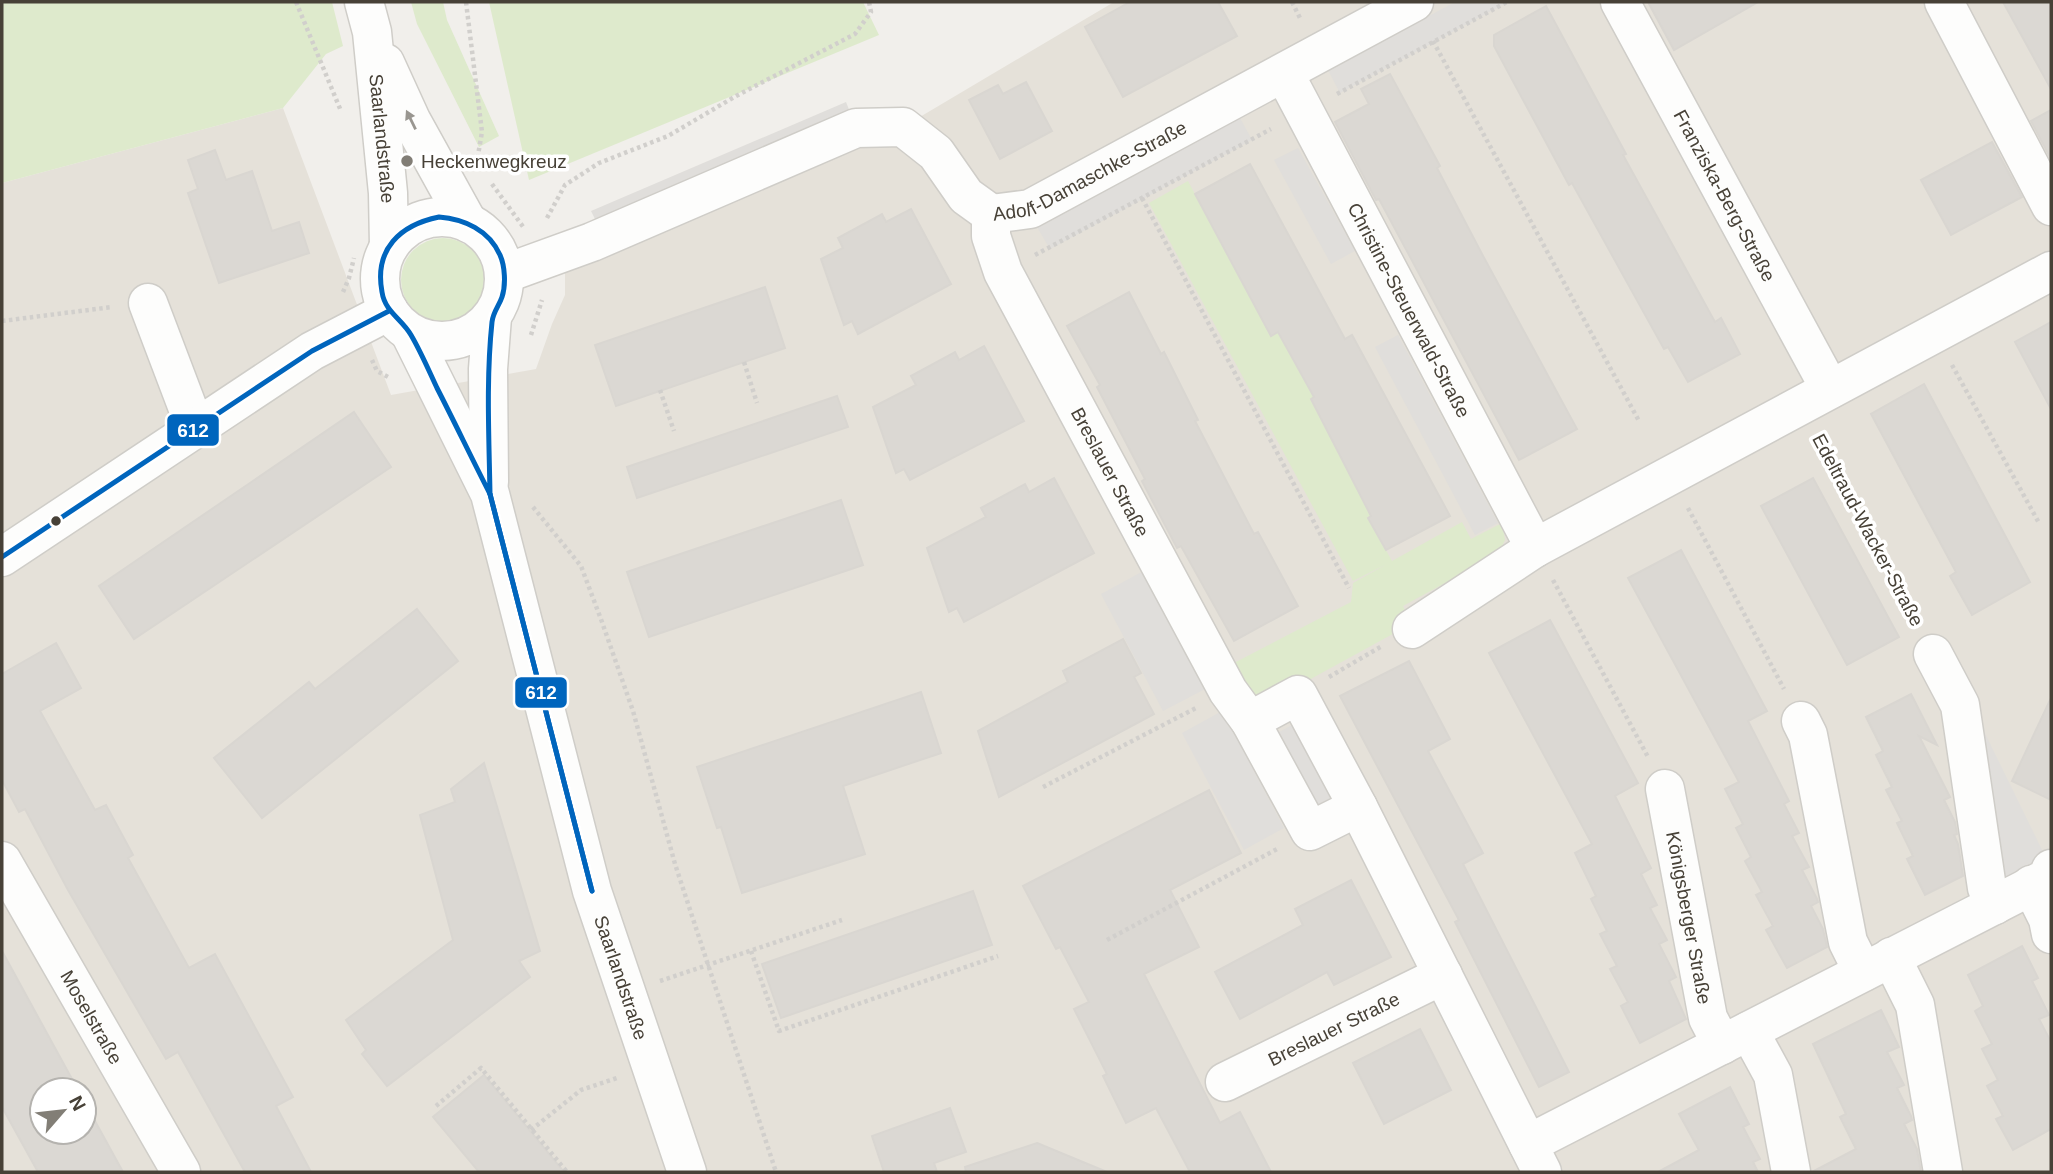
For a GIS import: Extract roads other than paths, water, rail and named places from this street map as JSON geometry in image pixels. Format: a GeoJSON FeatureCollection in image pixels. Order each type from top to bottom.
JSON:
{"type":"FeatureCollection","features":[{"type":"Feature","properties":{"kind":"street","name":"Adolf-Damaschke-Straße"},"geometry":{"type":"LineString","coordinates":[[505,274],[592,242],[856,128],[903,127],[936,153],[966,196],[991,214],[1030,209],[1414,2]]}},
{"type":"Feature","properties":{"kind":"street","name":"Franziska-Berg-Straße"},"geometry":{"type":"LineString","coordinates":[[1620,2],[1816,397]]}},
{"type":"Feature","properties":{"kind":"street"},"geometry":{"type":"LineString","coordinates":[[1944,2],[2051,206]]}},
{"type":"Feature","properties":{"kind":"street","name":"Saarlandstraße"},"geometry":{"type":"LineString","coordinates":[[368,17],[411,120],[468,223]]}},
{"type":"Feature","properties":{"kind":"street","name":"Saarlandstraße"},"geometry":{"type":"LineString","coordinates":[[368,17],[388,193],[390,246]]}},
{"type":"Feature","properties":{"kind":"street","name":"Christine-Steuerwald-Straße"},"geometry":{"type":"LineString","coordinates":[[1284,73],[1535,548]]}},
{"type":"Feature","properties":{"kind":"street","name":"Breslauer Straße"},"geometry":{"type":"LineString","coordinates":[[991,214],[991,236],[1003,272],[1228,691],[1250,721],[1310,831],[1357,807]]}},
{"type":"Feature","properties":{"kind":"street"},"geometry":{"type":"LineString","coordinates":[[454,218],[468,223],[479,229],[500,255],[505,274],[502,298],[492,317],[469,336],[439,342],[424,339],[399,322],[382,295],[382,261],[390,246],[405,230],[424,219],[454,218]]}},
{"type":"Feature","properties":{"kind":"street"},"geometry":{"type":"LineString","coordinates":[[1412,629],[1535,548],[2051,271]]}},
{"type":"Feature","properties":{"kind":"street"},"geometry":{"type":"LineString","coordinates":[[148,303],[195,427]]}},
{"type":"Feature","properties":{"kind":"street","name":"Saarlandstraße"},"geometry":{"type":"LineString","coordinates":[[489,494],[488,369],[492,317]]}},
{"type":"Feature","properties":{"kind":"street"},"geometry":{"type":"LineString","coordinates":[[2,557],[312,351],[399,322]]}},
{"type":"Feature","properties":{"kind":"street","name":"Saarlandstraße"},"geometry":{"type":"LineString","coordinates":[[399,322],[489,494],[592,891],[687,1172]]}},
{"type":"Feature","properties":{"kind":"street"},"geometry":{"type":"LineString","coordinates":[[1933,654],[1960,705],[1987,888],[1995,905]]}},
{"type":"Feature","properties":{"kind":"street"},"geometry":{"type":"LineString","coordinates":[[1250,721],[1298,695],[1535,1158],[1735,1038],[2043,878],[2051,934]]}},
{"type":"Feature","properties":{"kind":"street"},"geometry":{"type":"LineString","coordinates":[[1801,720],[1808,735],[1848,942],[1877,965],[1914,1005],[1942,1172]]}},
{"type":"Feature","properties":{"kind":"street","name":"Königsberger Straße"},"geometry":{"type":"LineString","coordinates":[[1665,789],[1708,1018],[1735,1038],[1773,1075],[1791,1172]]}},
{"type":"Feature","properties":{"kind":"street","name":"Moselstraße"},"geometry":{"type":"LineString","coordinates":[[2,861],[181,1172]]}},
{"type":"Feature","properties":{"kind":"street","name":"Breslauer Straße"},"geometry":{"type":"LineString","coordinates":[[1225,1082],[1443,975]]}},
{"type":"Feature","properties":{"kind":"place","name":"Heckenwegkreuz"},"geometry":{"type":"Point","coordinates":[407,161]}}]}
